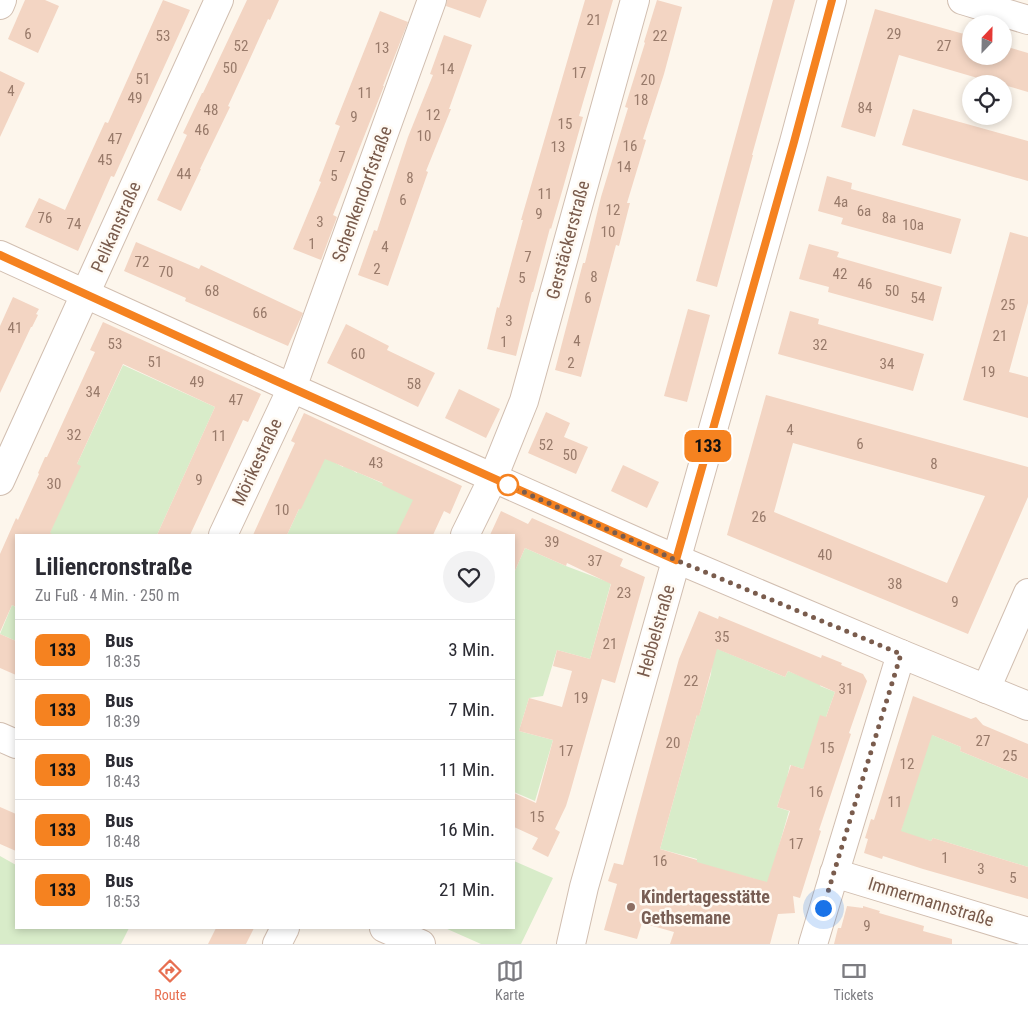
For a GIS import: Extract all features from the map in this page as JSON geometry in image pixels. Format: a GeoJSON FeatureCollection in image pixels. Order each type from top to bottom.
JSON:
{"type":"FeatureCollection","features":[{"type":"Feature","properties":{"kind":"street"},"geometry":{"type":"LineString","coordinates":[[0,5],[2,0]]}},
{"type":"Feature","properties":{"kind":"street","name":"Pelikanstraße"},"geometry":{"type":"LineString","coordinates":[[0,481],[219,0]]}},
{"type":"Feature","properties":{"kind":"street","name":"Schenkendorfstraße"},"geometry":{"type":"LineString","coordinates":[[292,388],[432,0]]}},
{"type":"Feature","properties":{"kind":"street","name":"Gerstäckerstraße"},"geometry":{"type":"LineString","coordinates":[[465,534],[493,478],[524,401],[635,0]]}},
{"type":"Feature","properties":{"kind":"street","name":"Hebbelstraße"},"geometry":{"type":"LineString","coordinates":[[571,944],[584,887],[794,142],[832,0]]}},
{"type":"Feature","properties":{"kind":"street"},"geometry":{"type":"LineString","coordinates":[[962,0],[1028,20]]}},
{"type":"Feature","properties":{"kind":"street"},"geometry":{"type":"LineString","coordinates":[[0,255],[676,560],[1028,706]]}},
{"type":"Feature","properties":{"kind":"street","name":"Mörikestraße"},"geometry":{"type":"LineString","coordinates":[[222,534],[292,388]]}},
{"type":"Feature","properties":{"kind":"street"},"geometry":{"type":"LineString","coordinates":[[986,689],[1028,593]]}},
{"type":"Feature","properties":{"kind":"street"},"geometry":{"type":"LineString","coordinates":[[813,944],[901,654]]}},
{"type":"Feature","properties":{"kind":"street"},"geometry":{"type":"LineString","coordinates":[[0,737],[15,744]]}},
{"type":"Feature","properties":{"kind":"street","name":"Immermannstraße"},"geometry":{"type":"LineString","coordinates":[[834,873],[1028,932]]}},
{"type":"Feature","properties":{"kind":"street"},"geometry":{"type":"LineString","coordinates":[[277,944],[284,929]]}},
{"type":"Feature","properties":{"kind":"street"},"geometry":{"type":"LineString","coordinates":[[386,929],[421,944]]}},
{"type":"Feature","properties":{"kind":"green space"},"geometry":{"type":"Polygon","coordinates":[[[123,365],[215,407],[157,534],[49,534],[77,464],[123,365]]]}},
{"type":"Feature","properties":{"kind":"green space"},"geometry":{"type":"Polygon","coordinates":[[[320,454],[343,467],[344,465],[357,473],[420,500],[399,534],[287,534],[320,454]]]}},
{"type":"Feature","properties":{"kind":"green space"},"geometry":{"type":"Polygon","coordinates":[[[525,548],[611,583],[590,659],[557,650],[543,696],[529,698],[519,731],[553,740],[535,801],[515,792],[515,571],[525,548]]]}},
{"type":"Feature","properties":{"kind":"green space"},"geometry":{"type":"Polygon","coordinates":[[[12,605],[15,606],[15,641],[0,634],[12,605]]]}},
{"type":"Feature","properties":{"kind":"green space"},"geometry":{"type":"Polygon","coordinates":[[[713,647],[785,677],[788,671],[821,684],[820,686],[835,692],[803,769],[790,765],[787,778],[805,784],[781,795],[777,807],[789,811],[767,888],[755,879],[696,863],[697,859],[660,849],[697,715],[699,715],[711,674],[713,647]]]}},
{"type":"Feature","properties":{"kind":"green space"},"geometry":{"type":"Polygon","coordinates":[[[930,734],[961,747],[960,751],[1028,779],[1028,867],[933,838],[931,841],[900,833],[930,734]]]}},
{"type":"Feature","properties":{"kind":"green space"},"geometry":{"type":"Polygon","coordinates":[[[0,856],[15,864],[15,929],[128,929],[121,944],[0,944],[0,856]]]}},
{"type":"Feature","properties":{"kind":"green space"},"geometry":{"type":"Polygon","coordinates":[[[515,861],[553,878],[521,944],[481,944],[447,929],[515,929],[515,861]]]}},
{"type":"Feature","properties":{"kind":"building"},"geometry":{"type":"Polygon","coordinates":[[[25,0],[45,0],[59,6],[38,53],[8,39],[25,0]]]}},
{"type":"Feature","properties":{"kind":"building"},"geometry":{"type":"Polygon","coordinates":[[[163,0],[190,10],[114,177],[111,176],[78,251],[25,227],[39,198],[65,210],[105,122],[108,123],[163,0]]]}},
{"type":"Feature","properties":{"kind":"building"},"geometry":{"type":"Polygon","coordinates":[[[247,0],[279,0],[270,20],[268,19],[228,106],[230,107],[181,211],[157,200],[187,135],[183,133],[247,0]]]}},
{"type":"Feature","properties":{"kind":"building"},"geometry":{"type":"Polygon","coordinates":[[[447,0],[487,0],[480,18],[446,6],[447,0]]]}},
{"type":"Feature","properties":{"kind":"building"},"geometry":{"type":"Polygon","coordinates":[[[585,0],[613,0],[579,116],[583,117],[532,292],[516,356],[487,349],[497,307],[499,308],[523,220],[521,220],[585,0]]]}},
{"type":"Feature","properties":{"kind":"building"},"geometry":{"type":"Polygon","coordinates":[[[657,0],[682,7],[664,74],[643,139],[646,140],[627,203],[630,203],[619,246],[616,245],[581,377],[555,370],[601,197],[628,108],[625,107],[657,0]]]}},
{"type":"Feature","properties":{"kind":"building"},"geometry":{"type":"Polygon","coordinates":[[[773,0],[795,0],[717,287],[696,281],[773,0]]]}},
{"type":"Feature","properties":{"kind":"building"},"geometry":{"type":"Polygon","coordinates":[[[875,9],[962,33],[962,65],[1012,65],[1012,48],[1028,53],[1028,92],[1012,87],[1012,75],[967,75],[899,55],[875,137],[841,127],[875,9]]]}},
{"type":"Feature","properties":{"kind":"building"},"geometry":{"type":"Polygon","coordinates":[[[380,11],[408,22],[333,215],[337,217],[321,260],[293,249],[321,182],[319,181],[340,126],[335,124],[380,11]]]}},
{"type":"Feature","properties":{"kind":"building"},"geometry":{"type":"Polygon","coordinates":[[[444,35],[472,45],[449,109],[451,109],[426,171],[428,172],[388,286],[358,275],[374,230],[377,231],[408,137],[433,75],[430,74],[444,35]]]}},
{"type":"Feature","properties":{"kind":"building"},"geometry":{"type":"Polygon","coordinates":[[[0,71],[25,83],[0,137],[0,71]]]}},
{"type":"Feature","properties":{"kind":"building"},"geometry":{"type":"Polygon","coordinates":[[[913,109],[962,123],[962,125],[970,125],[1028,141],[1028,181],[902,145],[913,109]]]}},
{"type":"Feature","properties":{"kind":"building"},"geometry":{"type":"Polygon","coordinates":[[[827,176],[852,183],[851,189],[961,219],[951,254],[841,224],[843,218],[818,211],[827,176]]]}},
{"type":"Feature","properties":{"kind":"building"},"geometry":{"type":"Polygon","coordinates":[[[1010,232],[1028,237],[1028,303],[1009,372],[1028,377],[1028,418],[963,400],[1010,232]]]}},
{"type":"Feature","properties":{"kind":"building"},"geometry":{"type":"Polygon","coordinates":[[[136,242],[199,269],[201,265],[303,313],[288,346],[185,301],[186,298],[124,271],[136,242]]]}},
{"type":"Feature","properties":{"kind":"building"},"geometry":{"type":"Polygon","coordinates":[[[809,244],[839,252],[837,257],[942,287],[933,321],[828,292],[829,287],[799,279],[809,244]]]}},
{"type":"Feature","properties":{"kind":"building"},"geometry":{"type":"Polygon","coordinates":[[[13,297],[39,309],[36,314],[38,315],[0,393],[0,326],[13,297]]]}},
{"type":"Feature","properties":{"kind":"building"},"geometry":{"type":"Polygon","coordinates":[[[688,309],[710,315],[687,402],[664,396],[688,309]]]}},
{"type":"Feature","properties":{"kind":"building"},"geometry":{"type":"Polygon","coordinates":[[[790,311],[819,319],[818,324],[924,354],[913,391],[778,354],[790,311]]]}},
{"type":"Feature","properties":{"kind":"building"},"geometry":{"type":"Polygon","coordinates":[[[103,322],[261,394],[248,422],[243,420],[190,534],[157,534],[215,407],[123,364],[77,464],[81,466],[50,533],[52,534],[15,534],[15,606],[12,605],[0,632],[0,554],[16,518],[18,520],[45,457],[47,457],[95,352],[90,350],[103,322]]]}},
{"type":"Feature","properties":{"kind":"building"},"geometry":{"type":"Polygon","coordinates":[[[346,324],[389,346],[387,350],[435,373],[418,407],[327,363],[346,324]]]}},
{"type":"Feature","properties":{"kind":"building"},"geometry":{"type":"Polygon","coordinates":[[[459,389],[500,409],[486,438],[445,418],[459,389]]]}},
{"type":"Feature","properties":{"kind":"building"},"geometry":{"type":"Polygon","coordinates":[[[766,395],[1028,467],[1028,497],[968,634],[727,535],[766,395]],[[793,443],[774,512],[947,583],[985,496],[793,443]]]}},
{"type":"Feature","properties":{"kind":"building"},"geometry":{"type":"Polygon","coordinates":[[[546,412],[570,423],[564,437],[588,447],[576,474],[528,453],[546,412]]]}},
{"type":"Feature","properties":{"kind":"building"},"geometry":{"type":"Polygon","coordinates":[[[304,413],[462,486],[450,514],[444,511],[433,534],[396,534],[413,500],[382,485],[383,483],[325,459],[287,534],[253,534],[295,443],[291,441],[304,413]]]}},
{"type":"Feature","properties":{"kind":"building"},"geometry":{"type":"Polygon","coordinates":[[[623,465],[659,482],[647,508],[611,491],[623,465]]]}},
{"type":"Feature","properties":{"kind":"building"},"geometry":{"type":"Polygon","coordinates":[[[501,511],[528,524],[532,518],[623,559],[620,566],[645,577],[615,683],[602,679],[566,806],[555,829],[560,832],[548,857],[532,849],[538,838],[515,827],[515,793],[536,803],[553,740],[519,731],[529,698],[562,707],[572,671],[553,666],[557,650],[590,659],[611,584],[567,563],[566,566],[525,548],[515,571],[515,534],[490,534],[501,511]]]}},
{"type":"Feature","properties":{"kind":"building"},"geometry":{"type":"Polygon","coordinates":[[[699,611],[718,619],[719,616],[821,658],[822,655],[842,663],[841,665],[863,674],[867,681],[819,830],[821,831],[800,898],[793,896],[795,913],[778,914],[770,944],[670,944],[674,932],[642,923],[637,939],[604,930],[617,884],[608,881],[614,863],[623,865],[679,659],[699,611]],[[717,649],[660,849],[697,860],[697,862],[767,882],[790,811],[777,807],[791,765],[803,769],[820,715],[826,717],[835,692],[788,671],[785,677],[717,649]]]}},
{"type":"Feature","properties":{"kind":"building"},"geometry":{"type":"Polygon","coordinates":[[[0,634],[15,641],[15,675],[0,668],[0,634]]]}},
{"type":"Feature","properties":{"kind":"building"},"geometry":{"type":"Polygon","coordinates":[[[913,696],[971,719],[976,717],[983,725],[1028,744],[1028,779],[960,751],[961,747],[932,735],[901,831],[931,841],[933,838],[1028,867],[1028,899],[883,856],[882,859],[864,853],[868,839],[865,838],[871,819],[874,820],[913,696]]]}},
{"type":"Feature","properties":{"kind":"building"},"geometry":{"type":"Polygon","coordinates":[[[0,807],[15,814],[15,851],[0,844],[0,807]]]}},
{"type":"Feature","properties":{"kind":"building"},"geometry":{"type":"Polygon","coordinates":[[[847,906],[863,908],[863,906],[880,911],[879,913],[924,926],[923,931],[952,939],[952,944],[834,944],[847,906]]]}},
{"type":"Feature","properties":{"kind":"building"},"geometry":{"type":"Polygon","coordinates":[[[216,929],[254,929],[246,944],[208,944],[216,929]]]}},
{"type":"Feature","properties":{"kind":"bus line","name":"133"},"geometry":{"type":"LineString","coordinates":[[0,255],[676,560],[794,142],[832,0]]}},
{"type":"Feature","properties":{"kind":"place","name":"Kindertagesstätte Gethsemane"},"geometry":{"type":"Point","coordinates":[631,907]}},
{"type":"Feature","properties":{"kind":"route"},"geometry":{"type":"LineString","coordinates":[[508,485],[676,560],[901,654],[823,908]]}}]}
